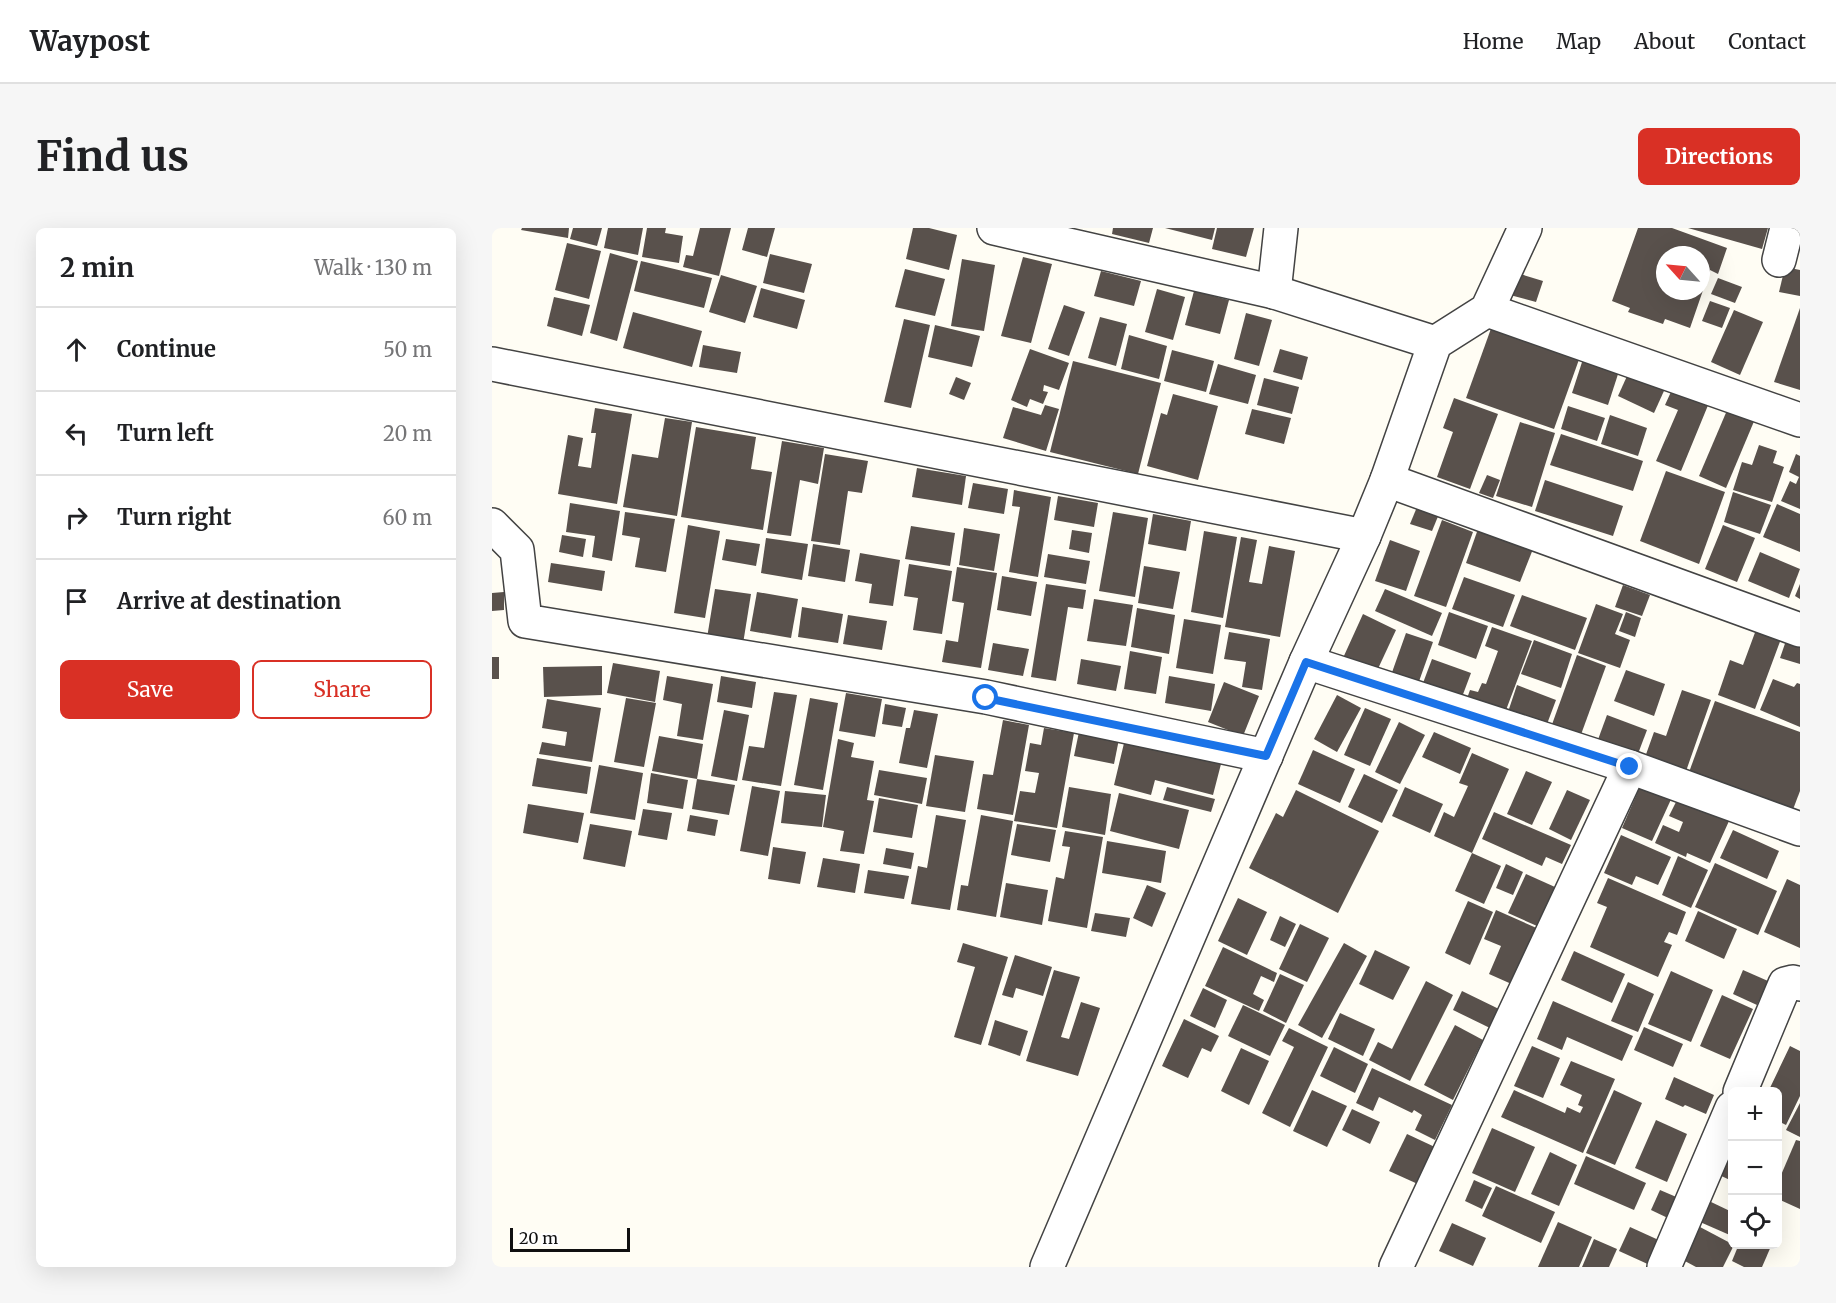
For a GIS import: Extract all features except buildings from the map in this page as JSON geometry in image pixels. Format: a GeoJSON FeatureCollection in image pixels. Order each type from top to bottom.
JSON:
{"type":"FeatureCollection","features":[{"type":"Feature","properties":{"kind":"street"},"geometry":{"type":"LineString","coordinates":[[994,228],[1274,292],[1435,343]]}},
{"type":"Feature","properties":{"kind":"street"},"geometry":{"type":"LineString","coordinates":[[1274,292],[1281,228]]}},
{"type":"Feature","properties":{"kind":"street"},"geometry":{"type":"LineString","coordinates":[[1047,1267],[1306,662],[1364,536],[1387,480],[1435,343],[1487,310],[1525,228]]}},
{"type":"Feature","properties":{"kind":"street"},"geometry":{"type":"LineString","coordinates":[[1779,260],[1787,228]]}},
{"type":"Feature","properties":{"kind":"street"},"geometry":{"type":"LineString","coordinates":[[1487,310],[1800,420]]}},
{"type":"Feature","properties":{"kind":"street"},"geometry":{"type":"LineString","coordinates":[[492,364],[1364,536]]}},
{"type":"Feature","properties":{"kind":"street"},"geometry":{"type":"LineString","coordinates":[[1387,480],[1800,630]]}},
{"type":"Feature","properties":{"kind":"street"},"geometry":{"type":"LineString","coordinates":[[492,525],[517,550],[525,621],[986,698],[1266,756]]}},
{"type":"Feature","properties":{"kind":"street"},"geometry":{"type":"LineString","coordinates":[[1306,662],[1630,767],[1800,829]]}},
{"type":"Feature","properties":{"kind":"street"},"geometry":{"type":"LineString","coordinates":[[1396,1267],[1630,767]]}},
{"type":"Feature","properties":{"kind":"street"},"geometry":{"type":"LineString","coordinates":[[1742,1087],[1785,984],[1793,982],[1800,984]]}},
{"type":"Feature","properties":{"kind":"street"},"geometry":{"type":"LineString","coordinates":[[1664,1267],[1728,1117]]}},
{"type":"Feature","properties":{"kind":"route"},"geometry":{"type":"LineString","coordinates":[[986,698],[1266,756],[1306,662],[1630,767]]}}]}
